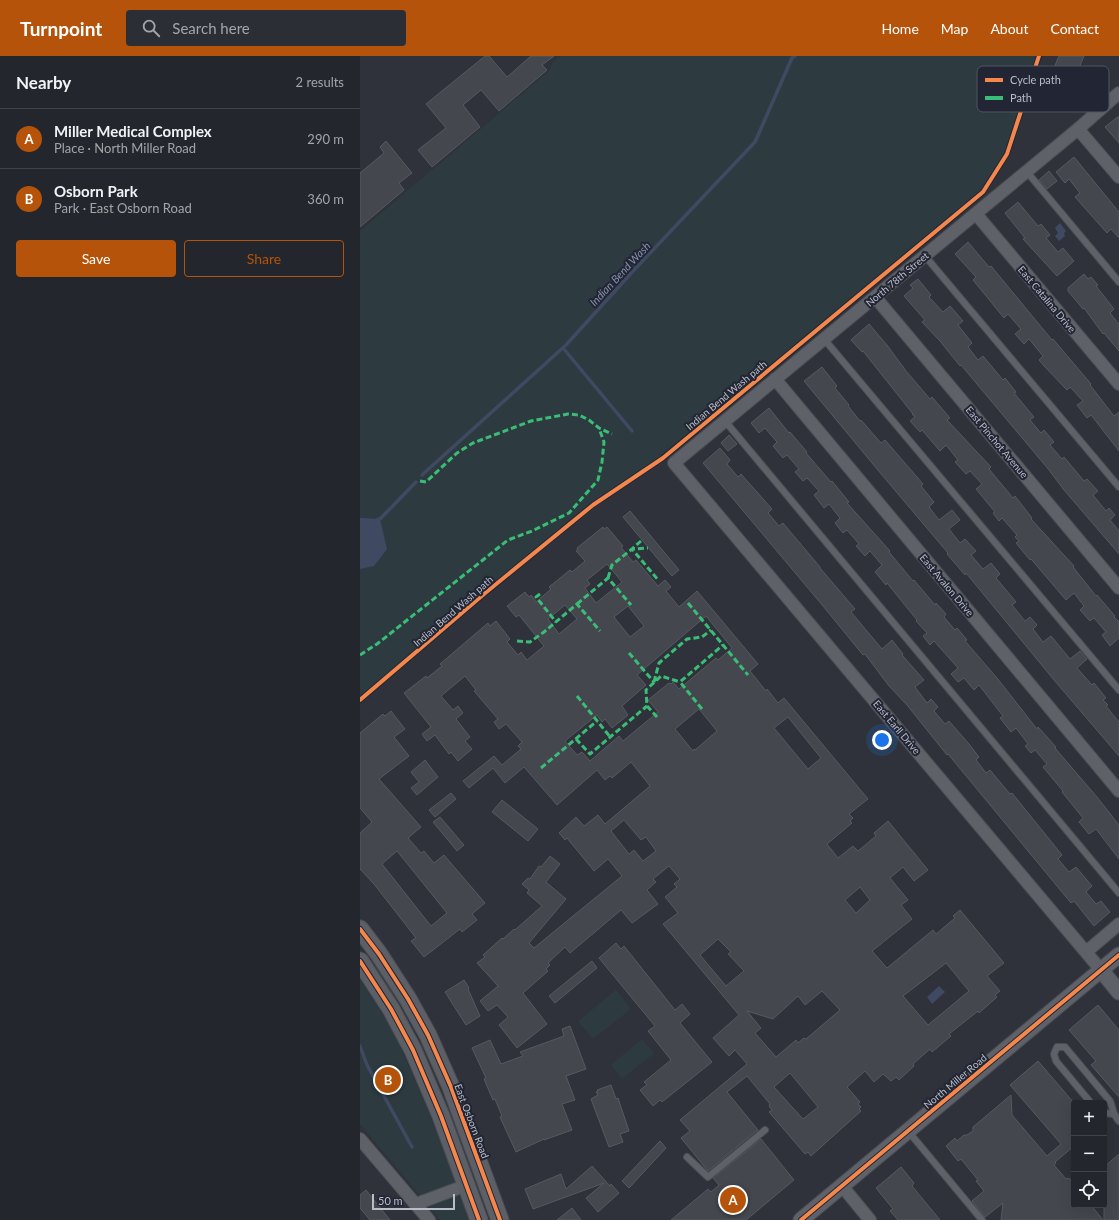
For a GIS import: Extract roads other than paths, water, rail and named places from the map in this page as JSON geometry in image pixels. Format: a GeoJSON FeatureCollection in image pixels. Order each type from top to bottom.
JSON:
{"type":"FeatureCollection","features":[{"type":"Feature","properties":{"kind":"main road","name":"East Osborn Road"},"geometry":{"type":"LineString","coordinates":[[360,929],[379,954],[408,999],[428,1035],[451,1087],[500,1220]]}},
{"type":"Feature","properties":{"kind":"main road"},"geometry":{"type":"LineString","coordinates":[[360,962],[391,1009],[413,1050],[441,1116],[479,1220]]}},
{"type":"Feature","properties":{"kind":"street","name":"North 78th Street"},"geometry":{"type":"LineString","coordinates":[[1109,102],[1119,93]]}},
{"type":"Feature","properties":{"kind":"street","name":"North 78th Street"},"geometry":{"type":"LineString","coordinates":[[674,463],[1097,112]]}},
{"type":"Feature","properties":{"kind":"street"},"geometry":{"type":"LineString","coordinates":[[1078,129],[1119,177]]}},
{"type":"Feature","properties":{"kind":"street","name":"East Catalina Drive"},"geometry":{"type":"LineString","coordinates":[[976,214],[1119,384]]}},
{"type":"Feature","properties":{"kind":"street","name":"East Pinchot Avenue"},"geometry":{"type":"LineString","coordinates":[[875,297],[1119,588]]}},
{"type":"Feature","properties":{"kind":"street","name":"East Avalon Drive"},"geometry":{"type":"LineString","coordinates":[[775,379],[1119,791]]}},
{"type":"Feature","properties":{"kind":"street","name":"East Earll Drive"},"geometry":{"type":"LineString","coordinates":[[674,463],[1119,992]]}},
{"type":"Feature","properties":{"kind":"street"},"geometry":{"type":"LineString","coordinates":[[1086,952],[1119,924]]}},
{"type":"Feature","properties":{"kind":"street","name":"North Miller Road"},"geometry":{"type":"LineString","coordinates":[[801,1220],[1119,955]]}},
{"type":"Feature","properties":{"kind":"street"},"geometry":{"type":"LineString","coordinates":[[360,1139],[429,1220]]}},
{"type":"Feature","properties":{"kind":"street"},"geometry":{"type":"LineString","coordinates":[[416,1204],[467,1185]]}},
{"type":"Feature","properties":{"kind":"street"},"geometry":{"type":"LineString","coordinates":[[842,1186],[870,1220]]}},
{"type":"Feature","properties":{"kind":"lane"},"geometry":{"type":"LineString","coordinates":[[1026,172],[1119,282]]}},
{"type":"Feature","properties":{"kind":"lane"},"geometry":{"type":"LineString","coordinates":[[925,256],[1119,487]]}},
{"type":"Feature","properties":{"kind":"lane"},"geometry":{"type":"LineString","coordinates":[[824,339],[1119,690]]}},
{"type":"Feature","properties":{"kind":"lane"},"geometry":{"type":"LineString","coordinates":[[725,421],[1119,892]]}},
{"type":"Feature","properties":{"kind":"lane"},"geometry":{"type":"LineString","coordinates":[[1088,1100],[1056,1061],[1054,1054],[1057,1047],[1065,1047],[1110,1101],[1113,1114],[1119,1121]]}},
{"type":"Feature","properties":{"kind":"lane"},"geometry":{"type":"LineString","coordinates":[[1107,1113],[1113,1114]]}},
{"type":"Feature","properties":{"kind":"lane"},"geometry":{"type":"LineString","coordinates":[[687,1158],[708,1177],[765,1130]]}},
{"type":"Feature","properties":{"kind":"lane"},"geometry":{"type":"LineString","coordinates":[[908,1131],[982,1220]]}},
{"type":"Feature","properties":{"kind":"water"},"geometry":{"type":"Polygon","coordinates":[[[1060,223],[1066,231],[1064,233],[1065,236],[1059,241],[1055,236],[1058,233],[1055,228],[1060,223]]]}},
{"type":"Feature","properties":{"kind":"water"},"geometry":{"type":"Polygon","coordinates":[[[360,518],[380,519],[387,549],[374,566],[360,569],[360,518]]]}},
{"type":"Feature","properties":{"kind":"water"},"geometry":{"type":"Polygon","coordinates":[[[939,986],[945,992],[932,1004],[927,997],[939,986]]]}},
{"type":"Feature","properties":{"kind":"waterway","name":"Indian Bend Wash"},"geometry":{"type":"LineString","coordinates":[[422,475],[566,345],[634,270],[755,142],[792,58],[795,56]]}},
{"type":"Feature","properties":{"kind":"waterway"},"geometry":{"type":"LineString","coordinates":[[563,348],[632,431]]}},
{"type":"Feature","properties":{"kind":"waterway","name":"Indian Bend Wash"},"geometry":{"type":"LineString","coordinates":[[377,520],[380,519],[416,482]]}},
{"type":"Feature","properties":{"kind":"waterway"},"geometry":{"type":"LineString","coordinates":[[360,1046],[367,1065],[412,1147]]}},
{"type":"Feature","properties":{"kind":"place","name":"Osborn Park"},"geometry":{"type":"Point","coordinates":[388,1080]}},
{"type":"Feature","properties":{"kind":"place","name":"Miller Medical Complex"},"geometry":{"type":"Point","coordinates":[733,1200]}}]}
